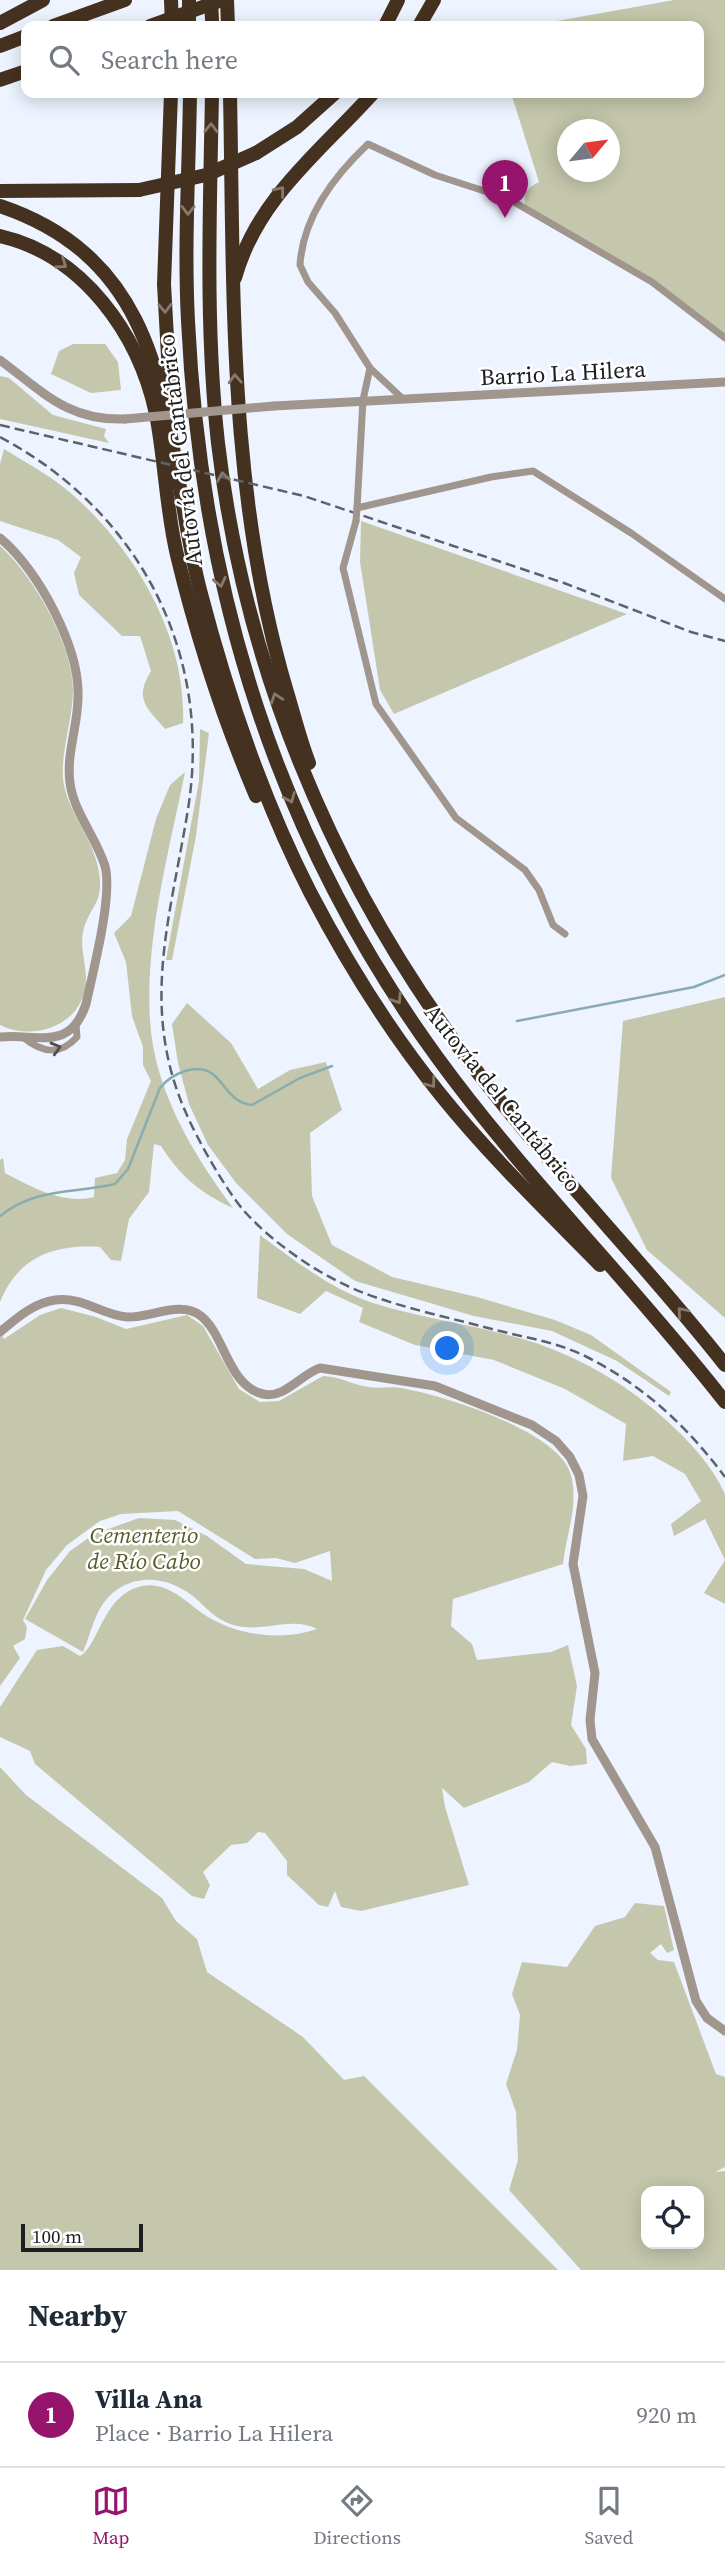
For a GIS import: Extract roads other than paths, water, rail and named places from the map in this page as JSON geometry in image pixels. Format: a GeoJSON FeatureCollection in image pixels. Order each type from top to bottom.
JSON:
{"type":"FeatureCollection","features":[{"type":"Feature","properties":{"kind":"highway"},"geometry":{"type":"LineString","coordinates":[[0,23],[43,0]]}},
{"type":"Feature","properties":{"kind":"highway"},"geometry":{"type":"LineString","coordinates":[[67,21],[125,0]]}},
{"type":"Feature","properties":{"kind":"highway"},"geometry":{"type":"LineString","coordinates":[[171,0],[172,21]]}},
{"type":"Feature","properties":{"kind":"highway"},"geometry":{"type":"LineString","coordinates":[[189,0],[189,21]]}},
{"type":"Feature","properties":{"kind":"highway"},"geometry":{"type":"LineString","coordinates":[[211,0],[212,21]]}},
{"type":"Feature","properties":{"kind":"highway"},"geometry":{"type":"LineString","coordinates":[[164,21],[222,0]]}},
{"type":"Feature","properties":{"kind":"highway"},"geometry":{"type":"LineString","coordinates":[[227,0],[228,21]]}},
{"type":"Feature","properties":{"kind":"highway"},"geometry":{"type":"LineString","coordinates":[[388,21],[398,0]]}},
{"type":"Feature","properties":{"kind":"highway"},"geometry":{"type":"LineString","coordinates":[[422,21],[434,0]]}},
{"type":"Feature","properties":{"kind":"highway"},"geometry":{"type":"LineString","coordinates":[[0,46],[21,38]]}},
{"type":"Feature","properties":{"kind":"highway"},"geometry":{"type":"LineString","coordinates":[[0,80],[21,73]]}},
{"type":"Feature","properties":{"kind":"highway"},"geometry":{"type":"LineString","coordinates":[[171,98],[164,284],[176,460]]}},
{"type":"Feature","properties":{"kind":"highway","name":"Autovía del Cantábrico"},"geometry":{"type":"LineString","coordinates":[[190,98],[187,301],[198,447],[217,568],[233,635],[284,784],[351,923],[425,1040],[494,1130],[725,1403]]}},
{"type":"Feature","properties":{"kind":"highway","name":"Autovía del Cantábrico"},"geometry":{"type":"LineString","coordinates":[[212,98],[209,290],[213,391],[222,467],[245,590],[279,707],[323,819],[368,907],[425,999],[520,1125],[725,1364]]}},
{"type":"Feature","properties":{"kind":"highway"},"geometry":{"type":"LineString","coordinates":[[230,98],[232,321],[242,466],[252,542],[276,653],[306,755],[337,830],[380,920],[425,999]]}},
{"type":"Feature","properties":{"kind":"highway"},"geometry":{"type":"LineString","coordinates":[[0,191],[138,190],[206,175],[256,153],[297,127],[329,98]]}},
{"type":"Feature","properties":{"kind":"highway"},"geometry":{"type":"LineString","coordinates":[[232,321],[239,264],[261,216],[292,176],[368,98]]}},
{"type":"Feature","properties":{"kind":"highway"},"geometry":{"type":"LineString","coordinates":[[0,206],[45,225],[75,245],[121,292],[136,317],[154,359],[205,608],[225,682],[265,795],[338,943],[409,1054]]}},
{"type":"Feature","properties":{"kind":"highway"},"geometry":{"type":"LineString","coordinates":[[0,236],[37,250],[73,272],[103,302],[128,341],[155,412],[176,551],[194,621],[238,755],[306,899],[368,998],[440,1095],[508,1173],[621,1287],[725,1403]]}},
{"type":"Feature","properties":{"kind":"street"},"geometry":{"type":"LineString","coordinates":[[403,399],[370,368],[335,313],[308,282],[300,265],[322,196],[338,173],[368,144],[435,175],[509,199],[652,282],[725,338]]}},
{"type":"Feature","properties":{"kind":"street","name":"Barrio La Hilera"},"geometry":{"type":"LineString","coordinates":[[0,360],[46,397],[69,410],[96,418],[125,419],[363,400],[725,382]]}},
{"type":"Feature","properties":{"kind":"street"},"geometry":{"type":"LineString","coordinates":[[370,368],[363,400],[358,508],[343,568],[376,704],[456,818],[524,870],[539,890],[553,925],[565,934]]}},
{"type":"Feature","properties":{"kind":"street"},"geometry":{"type":"LineString","coordinates":[[358,508],[491,477],[533,471],[620,526],[725,599]]}},
{"type":"Feature","properties":{"kind":"street"},"geometry":{"type":"LineString","coordinates":[[0,538],[23,559],[67,643],[78,679],[70,783],[78,810],[103,861],[107,886],[86,1004],[76,1024],[51,1039],[0,1037]]}},
{"type":"Feature","properties":{"kind":"street"},"geometry":{"type":"LineString","coordinates":[[0,1332],[33,1308],[57,1300],[78,1301],[128,1317],[188,1310],[207,1322],[241,1378],[259,1393],[278,1393],[320,1368],[369,1378],[412,1381],[532,1425],[556,1441],[573,1462],[582,1488],[573,1564],[595,1672],[590,1720],[592,1740],[654,1847],[696,2001],[706,2018],[725,2031]]}},
{"type":"Feature","properties":{"kind":"waterway"},"geometry":{"type":"LineString","coordinates":[[517,1021],[694,987],[725,975]]}},
{"type":"Feature","properties":{"kind":"waterway"},"geometry":{"type":"LineString","coordinates":[[0,1216],[27,1200],[41,1196],[115,1184],[128,1169],[160,1088],[178,1074],[193,1069],[208,1071],[235,1098],[252,1105],[300,1078],[332,1066]]}},
{"type":"Feature","properties":{"kind":"railway"},"geometry":{"type":"LineString","coordinates":[[0,425],[304,496],[564,583],[691,632],[725,641]]}},
{"type":"Feature","properties":{"kind":"railway"},"geometry":{"type":"LineString","coordinates":[[0,437],[49,468],[92,504],[127,546],[155,592],[176,642],[189,695],[193,751],[188,809],[163,961],[161,998],[164,1036],[172,1074],[186,1113],[230,1192],[245,1212],[285,1248],[348,1286],[410,1308],[561,1347],[606,1367],[662,1408],[695,1441],[725,1477]]}},
{"type":"Feature","properties":{"kind":"place","name":"Villa Ana"},"geometry":{"type":"Point","coordinates":[505,218]}},
{"type":"Feature","properties":{"kind":"park label","name":"Cementerio de Río Cabo"},"geometry":{"type":"Point","coordinates":[144,1548]}}]}
